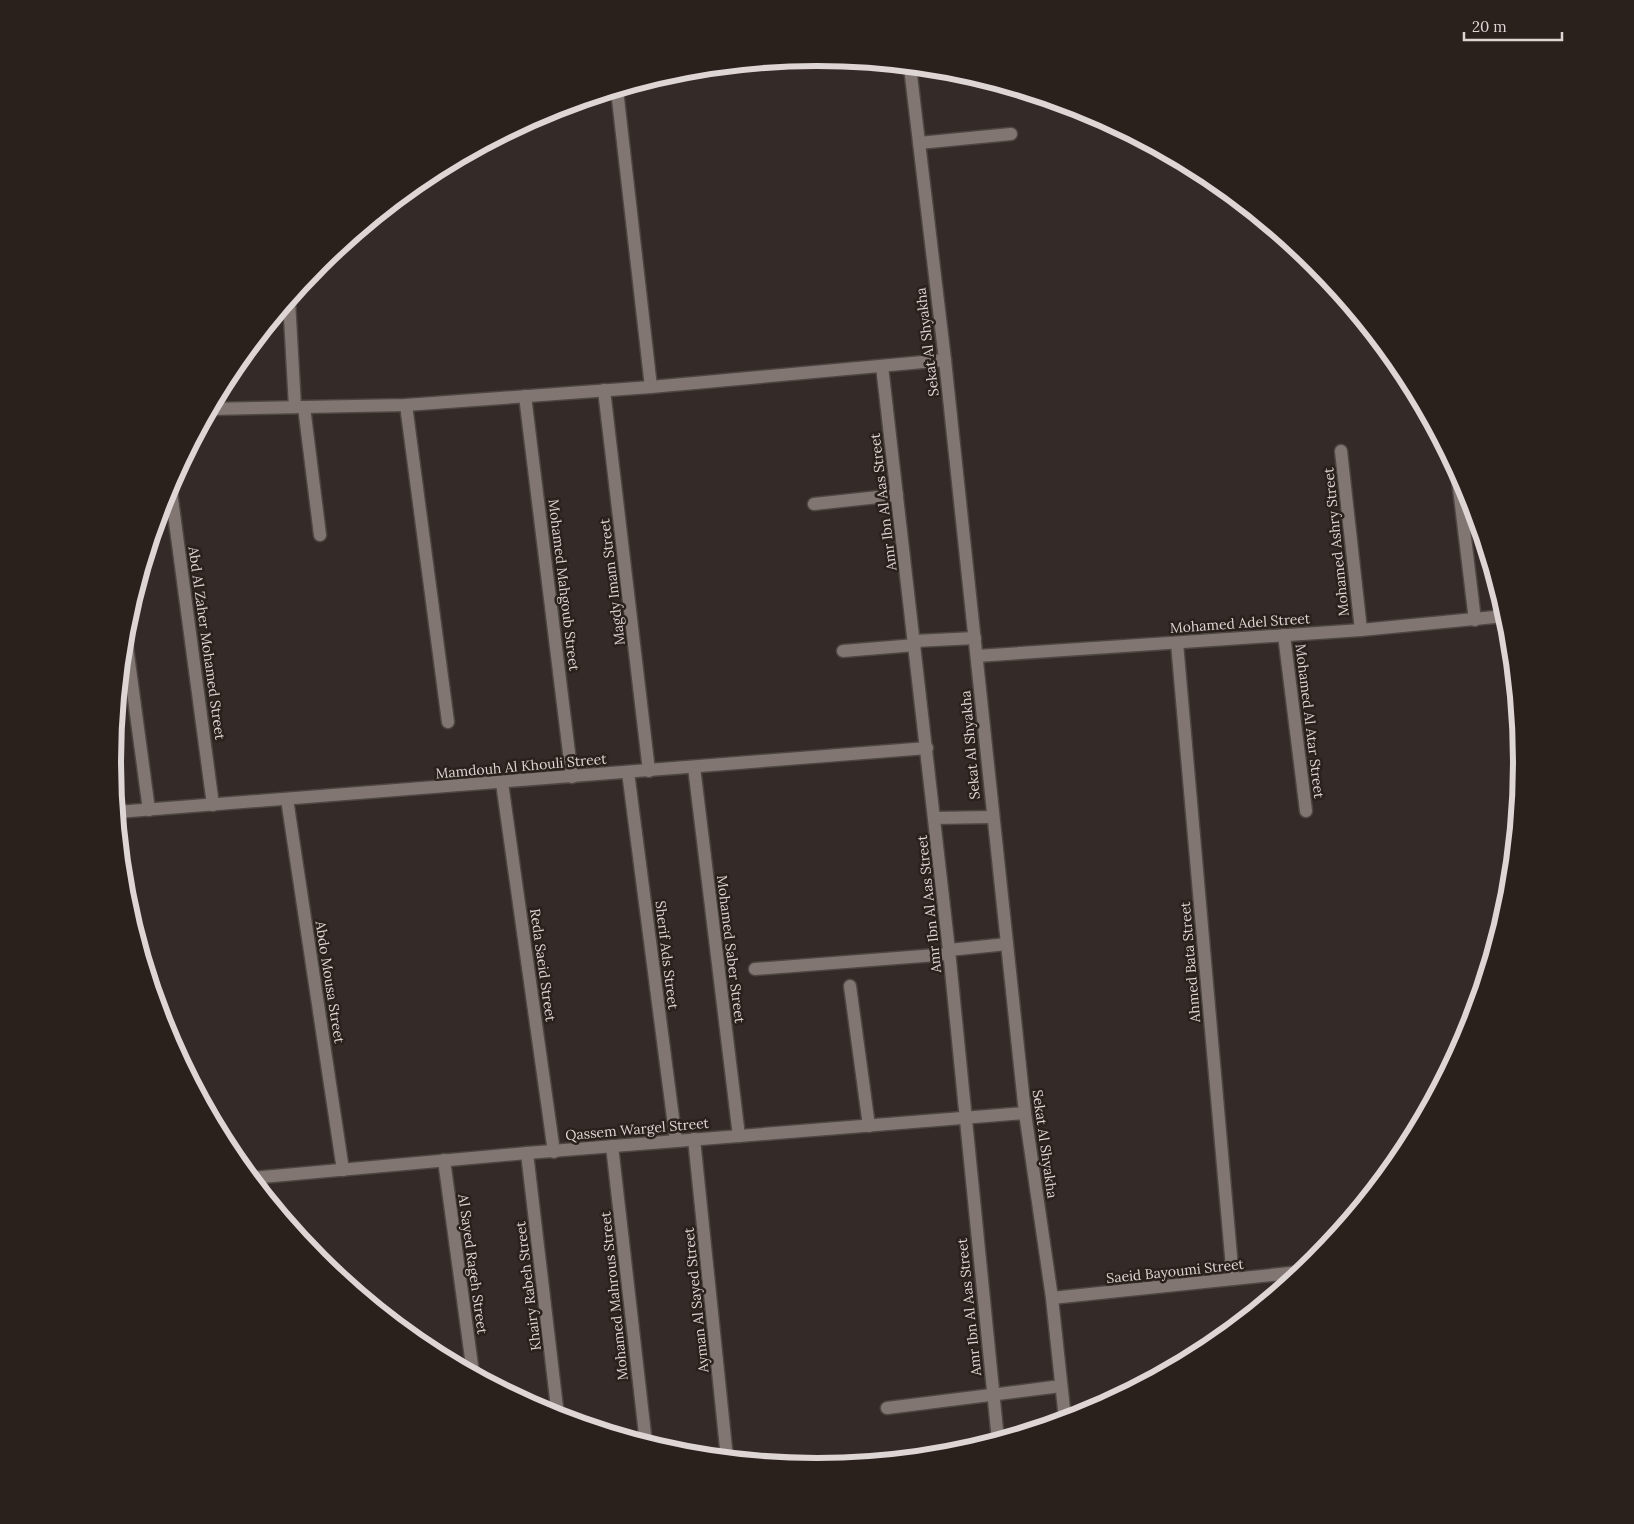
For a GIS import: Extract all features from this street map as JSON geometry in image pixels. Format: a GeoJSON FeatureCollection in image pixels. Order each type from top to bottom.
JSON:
{"type":"FeatureCollection","features":[{"type":"Feature","properties":{"kind":"street","name":"Sekat Al Shyakha"},"geometry":{"type":"LineString","coordinates":[[911,72],[945,360],[977,656],[992,817],[1025,1113],[1052,1298],[1065,1412]]}},
{"type":"Feature","properties":{"kind":"street"},"geometry":{"type":"LineString","coordinates":[[618,96],[651,387]]}},
{"type":"Feature","properties":{"kind":"street"},"geometry":{"type":"LineString","coordinates":[[919,143],[1011,134]]}},
{"type":"Feature","properties":{"kind":"street"},"geometry":{"type":"LineString","coordinates":[[290,308],[300,407],[320,535]]}},
{"type":"Feature","properties":{"kind":"street"},"geometry":{"type":"LineString","coordinates":[[217,409],[406,405],[651,387],[945,360]]}},
{"type":"Feature","properties":{"kind":"street","name":"Amr Ibn Al Aas Street"},"geometry":{"type":"LineString","coordinates":[[882,366],[927,748],[997,1434]]}},
{"type":"Feature","properties":{"kind":"street","name":"Magdy Imam Street"},"geometry":{"type":"LineString","coordinates":[[604,390],[649,771]]}},
{"type":"Feature","properties":{"kind":"street","name":"Mohamed Mahgoub Street"},"geometry":{"type":"LineString","coordinates":[[525,396],[572,777]]}},
{"type":"Feature","properties":{"kind":"street"},"geometry":{"type":"LineString","coordinates":[[406,405],[448,722]]}},
{"type":"Feature","properties":{"kind":"street","name":"Mohamed Ashry Street"},"geometry":{"type":"LineString","coordinates":[[1341,451],[1362,630]]}},
{"type":"Feature","properties":{"kind":"street"},"geometry":{"type":"LineString","coordinates":[[814,504],[897,494]]}},
{"type":"Feature","properties":{"kind":"street"},"geometry":{"type":"LineString","coordinates":[[1460,495],[1474,620]]}},
{"type":"Feature","properties":{"kind":"street","name":"Abd Al Zaher Mohamed Street"},"geometry":{"type":"LineString","coordinates":[[172,501],[213,805]]}},
{"type":"Feature","properties":{"kind":"street","name":"Mohamed Adel Street"},"geometry":{"type":"LineString","coordinates":[[977,656],[1362,630],[1497,617]]}},
{"type":"Feature","properties":{"kind":"street","name":"Mohamed Al Atar Street"},"geometry":{"type":"LineString","coordinates":[[1284,635],[1306,811]]}},
{"type":"Feature","properties":{"kind":"street"},"geometry":{"type":"LineString","coordinates":[[843,651],[975,638]]}},
{"type":"Feature","properties":{"kind":"street","name":"Ahmed Bata Street"},"geometry":{"type":"LineString","coordinates":[[1177,642],[1232,1280]]}},
{"type":"Feature","properties":{"kind":"street"},"geometry":{"type":"LineString","coordinates":[[129,661],[149,810]]}},
{"type":"Feature","properties":{"kind":"street","name":"Mamdouh Al Khouli Street"},"geometry":{"type":"LineString","coordinates":[[123,812],[927,748]]}},
{"type":"Feature","properties":{"kind":"street","name":"Mohamed Saber Street"},"geometry":{"type":"LineString","coordinates":[[694,767],[739,1136]]}},
{"type":"Feature","properties":{"kind":"street","name":"Sherif Ads Street"},"geometry":{"type":"LineString","coordinates":[[628,772],[676,1141]]}},
{"type":"Feature","properties":{"kind":"street","name":"Reda Saeid Street"},"geometry":{"type":"LineString","coordinates":[[502,783],[554,1152]]}},
{"type":"Feature","properties":{"kind":"street","name":"Abdo Mousa Street"},"geometry":{"type":"LineString","coordinates":[[287,799],[343,1170]]}},
{"type":"Feature","properties":{"kind":"street"},"geometry":{"type":"LineString","coordinates":[[934,818],[992,817]]}},
{"type":"Feature","properties":{"kind":"street"},"geometry":{"type":"LineString","coordinates":[[756,969],[949,952],[1007,944]]}},
{"type":"Feature","properties":{"kind":"street"},"geometry":{"type":"LineString","coordinates":[[850,986],[869,1126]]}},
{"type":"Feature","properties":{"kind":"street","name":"Qassem Wargel Street"},"geometry":{"type":"LineString","coordinates":[[259,1177],[527,1152],[554,1152],[1025,1113]]}},
{"type":"Feature","properties":{"kind":"street","name":"Ayman Al Sayed Street"},"geometry":{"type":"LineString","coordinates":[[694,1139],[727,1452]]}},
{"type":"Feature","properties":{"kind":"street","name":"Mohamed Mahrous Street"},"geometry":{"type":"LineString","coordinates":[[612,1146],[645,1436]]}},
{"type":"Feature","properties":{"kind":"street","name":"Khairy Rabeh Street"},"geometry":{"type":"LineString","coordinates":[[527,1152],[557,1407]]}},
{"type":"Feature","properties":{"kind":"street","name":"Al Sayed Rageh Street"},"geometry":{"type":"LineString","coordinates":[[444,1160],[472,1367]]}},
{"type":"Feature","properties":{"kind":"street","name":"Saeid Bayoumi Street"},"geometry":{"type":"LineString","coordinates":[[1052,1298],[1288,1273]]}},
{"type":"Feature","properties":{"kind":"street"},"geometry":{"type":"LineString","coordinates":[[887,1408],[1061,1386]]}}]}
